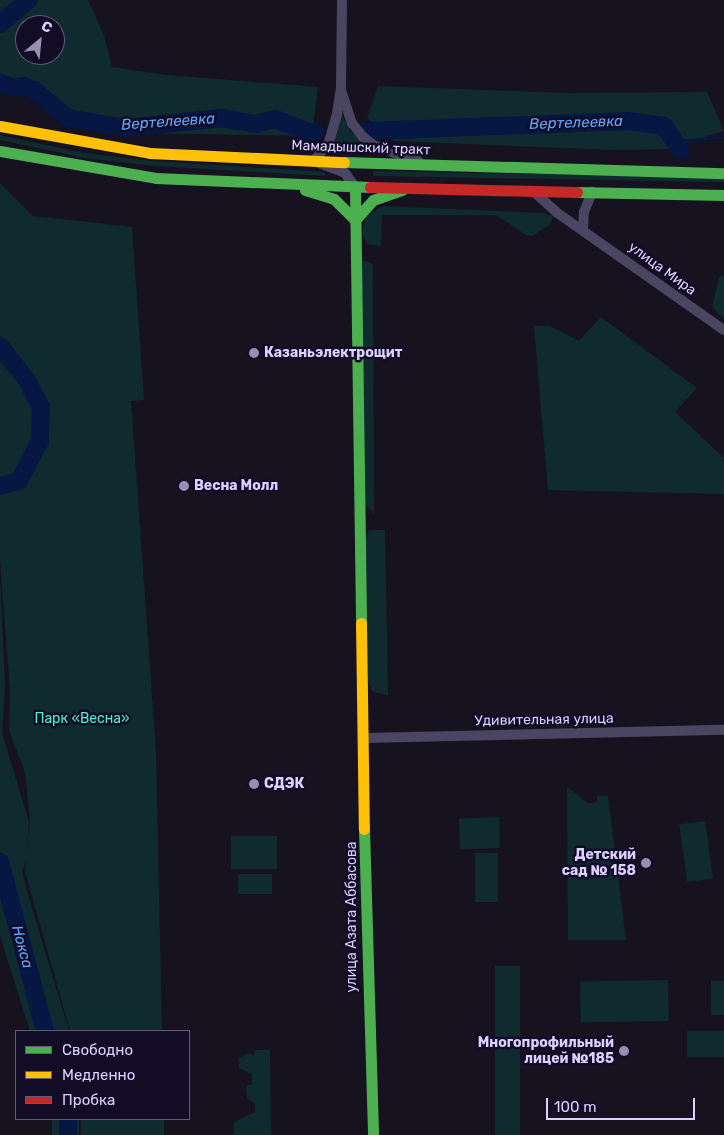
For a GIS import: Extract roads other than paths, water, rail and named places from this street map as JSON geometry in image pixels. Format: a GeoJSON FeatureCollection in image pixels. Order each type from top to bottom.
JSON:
{"type":"FeatureCollection","features":[{"type":"Feature","properties":{"kind":"main road","name":"Мамадышский тракт"},"geometry":{"type":"LineString","coordinates":[[0,126],[36,135],[150,153],[434,166],[724,173]]}},
{"type":"Feature","properties":{"kind":"main road"},"geometry":{"type":"LineString","coordinates":[[0,151],[30,158],[156,178],[283,185],[723,195]]}},
{"type":"Feature","properties":{"kind":"main road"},"geometry":{"type":"LineString","coordinates":[[283,185],[334,199],[355,220],[362,209],[373,200],[410,188]]}},
{"type":"Feature","properties":{"kind":"main road","name":"улица Азата Аббасова"},"geometry":{"type":"LineString","coordinates":[[355,187],[362,520],[362,700],[366,973],[373,1135]]}},
{"type":"Feature","properties":{"kind":"street"},"geometry":{"type":"LineString","coordinates":[[342,0],[341,88],[334,127],[326,146],[314,161],[345,173],[355,187]]}},
{"type":"Feature","properties":{"kind":"street"},"geometry":{"type":"LineString","coordinates":[[341,88],[352,123],[364,137],[375,146],[434,166]]}},
{"type":"Feature","properties":{"kind":"street","name":"улица Мира"},"geometry":{"type":"LineString","coordinates":[[533,191],[724,330]]}},
{"type":"Feature","properties":{"kind":"street"},"geometry":{"type":"LineString","coordinates":[[583,229],[584,212],[592,192]]}},
{"type":"Feature","properties":{"kind":"street","name":"Удивительная улица"},"geometry":{"type":"LineString","coordinates":[[364,738],[724,730]]}},
{"type":"Feature","properties":{"kind":"waterway","name":"Нокса"},"geometry":{"type":"LineString","coordinates":[[0,24],[29,0]]}},
{"type":"Feature","properties":{"kind":"waterway","name":"Вертелеевка"},"geometry":{"type":"LineString","coordinates":[[0,83],[13,88],[23,86],[34,90],[68,118],[126,128],[221,118],[255,124],[275,119],[311,133],[316,132]]}},
{"type":"Feature","properties":{"kind":"waterway","name":"Вертелеевка"},"geometry":{"type":"LineString","coordinates":[[369,131],[628,121],[664,126],[681,150]]}},
{"type":"Feature","properties":{"kind":"waterway"},"geometry":{"type":"LineString","coordinates":[[675,141],[724,137]]}},
{"type":"Feature","properties":{"kind":"waterway","name":"Нокса"},"geometry":{"type":"LineString","coordinates":[[0,346],[26,379],[41,407],[40,441],[19,481],[0,486]]}},
{"type":"Feature","properties":{"kind":"waterway","name":"Нокса"},"geometry":{"type":"LineString","coordinates":[[0,862],[45,1030]]}},
{"type":"Feature","properties":{"kind":"waterway","name":"Нокса"},"geometry":{"type":"LineString","coordinates":[[68,1120],[68,1135]]}},
{"type":"Feature","properties":{"kind":"place","name":"Казаньэлектрощит"},"geometry":{"type":"Point","coordinates":[254,353]}},
{"type":"Feature","properties":{"kind":"place","name":"Весна Молл"},"geometry":{"type":"Point","coordinates":[184,486]}},
{"type":"Feature","properties":{"kind":"place","name":"СДЭК"},"geometry":{"type":"Point","coordinates":[254,784]}},
{"type":"Feature","properties":{"kind":"place","name":"Детский сад № 158"},"geometry":{"type":"Point","coordinates":[646,863]}},
{"type":"Feature","properties":{"kind":"place","name":"Многопрофильный лицей №185"},"geometry":{"type":"Point","coordinates":[624,1051]}},
{"type":"Feature","properties":{"kind":"park label","name":"Парк «Весна»"},"geometry":{"type":"Point","coordinates":[82,719]}}]}
